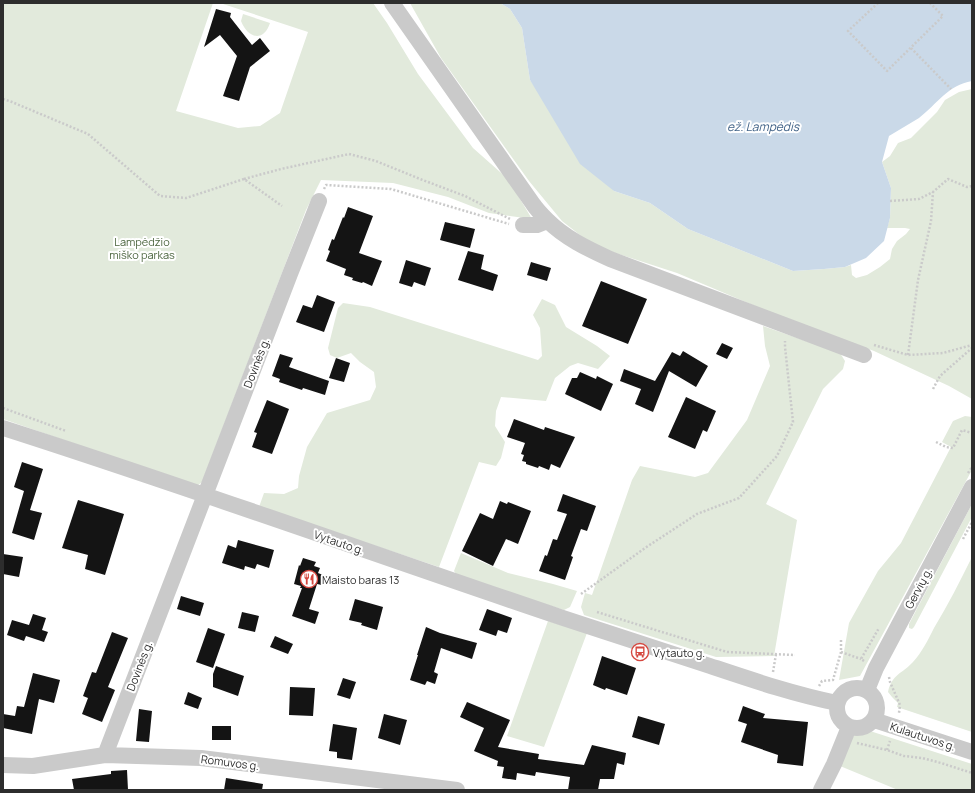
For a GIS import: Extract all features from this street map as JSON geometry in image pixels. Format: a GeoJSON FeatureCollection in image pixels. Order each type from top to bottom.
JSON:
{"type":"FeatureCollection","features":[{"type":"Feature","properties":{"kind":"street"},"geometry":{"type":"LineString","coordinates":[[392,3],[533,204],[547,221],[563,234],[582,246],[610,259],[786,325],[868,350]]}},
{"type":"Feature","properties":{"kind":"street","name":"Dovinės g."},"geometry":{"type":"LineString","coordinates":[[105,755],[290,274],[320,201]]}},
{"type":"Feature","properties":{"kind":"street"},"geometry":{"type":"LineString","coordinates":[[523,225],[537,225],[547,221]]}},
{"type":"Feature","properties":{"kind":"street","name":"Vytauto g."},"geometry":{"type":"LineString","coordinates":[[3,428],[76,451],[442,577],[741,677],[812,698],[837,703]]}},
{"type":"Feature","properties":{"kind":"street","name":"Gervių g."},"geometry":{"type":"LineString","coordinates":[[867,690],[876,668],[972,488]]}},
{"type":"Feature","properties":{"kind":"street"},"geometry":{"type":"LineString","coordinates":[[821,790],[834,764],[846,734],[843,723],[838,717],[836,711],[837,703],[840,696],[845,691],[859,687],[872,694],[876,700],[877,713],[874,720],[869,725],[863,728],[856,728],[846,734]]}},
{"type":"Feature","properties":{"kind":"street","name":"Kulautuvos g."},"geometry":{"type":"LineString","coordinates":[[874,720],[972,752]]}},
{"type":"Feature","properties":{"kind":"street","name":"Romuvos g."},"geometry":{"type":"LineString","coordinates":[[3,765],[32,766],[105,755],[201,758],[457,790]]}},
{"type":"Feature","properties":{"kind":"path"},"geometry":{"type":"LineString","coordinates":[[878,3],[848,31],[887,71],[944,16],[930,3]]}},
{"type":"Feature","properties":{"kind":"path"},"geometry":{"type":"LineString","coordinates":[[911,48],[952,89]]}},
{"type":"Feature","properties":{"kind":"path"},"geometry":{"type":"LineString","coordinates":[[3,99],[88,134],[160,196],[186,198],[244,179],[348,154],[376,161],[465,196],[523,225]]}},
{"type":"Feature","properties":{"kind":"path"},"geometry":{"type":"LineString","coordinates":[[244,179],[282,206]]}},
{"type":"Feature","properties":{"kind":"path"},"geometry":{"type":"LineString","coordinates":[[890,201],[919,199],[933,192],[948,179],[967,187],[972,186]]}},
{"type":"Feature","properties":{"kind":"path"},"geometry":{"type":"LineString","coordinates":[[320,201],[326,185],[391,189],[506,224],[523,225]]}},
{"type":"Feature","properties":{"kind":"path"},"geometry":{"type":"LineString","coordinates":[[908,355],[918,280],[930,221],[933,192]]}},
{"type":"Feature","properties":{"kind":"path"},"geometry":{"type":"LineString","coordinates":[[581,594],[645,548],[697,514],[740,498],[777,456],[793,422],[785,347],[786,325]]}},
{"type":"Feature","properties":{"kind":"path"},"geometry":{"type":"LineString","coordinates":[[868,350],[908,355],[943,353],[972,345]]}},
{"type":"Feature","properties":{"kind":"path"},"geometry":{"type":"LineString","coordinates":[[933,389],[940,376],[972,348]]}},
{"type":"Feature","properties":{"kind":"path"},"geometry":{"type":"LineString","coordinates":[[936,442],[952,448],[962,430],[972,433]]}},
{"type":"Feature","properties":{"kind":"path"},"geometry":{"type":"LineString","coordinates":[[592,610],[727,652],[795,655]]}},
{"type":"Feature","properties":{"kind":"path"},"geometry":{"type":"LineString","coordinates":[[812,698],[822,681],[833,680],[841,652],[841,639]]}},
{"type":"Feature","properties":{"kind":"path"},"geometry":{"type":"LineString","coordinates":[[841,652],[861,659]]}},
{"type":"Feature","properties":{"kind":"path"},"geometry":{"type":"LineString","coordinates":[[846,734],[904,756],[922,758],[972,773]]}},
{"type":"Feature","properties":{"kind":"green space","name":"Lampėdžio miško parkas"},"geometry":{"type":"Polygon","coordinates":[[[3,3],[213,3],[176,111],[238,128],[260,126],[280,113],[308,32],[220,3],[373,3],[418,74],[473,148],[508,179],[532,219],[489,213],[448,197],[393,183],[321,180],[306,210],[202,482],[197,486],[3,419],[3,3]]]}},
{"type":"Feature","properties":{"kind":"green space"},"geometry":{"type":"Polygon","coordinates":[[[410,3],[500,3],[510,9],[522,28],[530,80],[614,191],[650,203],[688,229],[793,271],[845,267],[851,265],[852,275],[856,278],[867,275],[890,259],[892,249],[897,241],[910,229],[887,228],[890,218],[891,188],[882,162],[890,156],[898,143],[911,138],[937,112],[945,100],[959,92],[972,89],[972,399],[949,386],[874,351],[774,314],[677,273],[594,246],[562,221],[529,181],[441,58],[410,3]]]}},
{"type":"Feature","properties":{"kind":"green space"},"geometry":{"type":"Polygon","coordinates":[[[243,14],[270,23],[264,33],[256,36],[252,35],[244,27],[241,21],[243,14]]]}},
{"type":"Feature","properties":{"kind":"green space"},"geometry":{"type":"Polygon","coordinates":[[[542,299],[555,305],[566,327],[610,356],[598,369],[578,363],[570,366],[555,378],[546,401],[501,397],[496,411],[495,426],[505,442],[501,458],[496,466],[479,462],[439,567],[259,507],[264,493],[284,494],[298,488],[299,476],[307,447],[327,413],[370,400],[376,387],[374,372],[360,362],[351,353],[337,358],[330,355],[328,348],[338,308],[343,303],[370,307],[538,360],[542,356],[540,328],[533,315],[542,299]]]}},
{"type":"Feature","properties":{"kind":"green space"},"geometry":{"type":"Polygon","coordinates":[[[763,326],[840,353],[845,361],[843,369],[823,389],[766,504],[797,520],[774,656],[716,657],[584,615],[581,607],[585,593],[592,595],[632,480],[640,466],[695,477],[708,473],[747,420],[770,366],[765,346],[763,326]]]}},
{"type":"Feature","properties":{"kind":"green space"},"geometry":{"type":"Polygon","coordinates":[[[965,416],[972,417],[972,470],[860,676],[839,680],[849,623],[878,571],[901,543],[951,447],[942,442],[953,421],[965,416]]]}},
{"type":"Feature","properties":{"kind":"green space"},"geometry":{"type":"Polygon","coordinates":[[[972,504],[972,517],[914,627],[912,629],[909,628],[909,624],[972,504]]]}},
{"type":"Feature","properties":{"kind":"green space"},"geometry":{"type":"Polygon","coordinates":[[[461,553],[508,573],[577,591],[570,607],[564,610],[458,577],[454,571],[461,553]]]}},
{"type":"Feature","properties":{"kind":"green space"},"geometry":{"type":"Polygon","coordinates":[[[972,557],[972,732],[897,707],[898,703],[888,692],[892,681],[913,662],[922,650],[972,557]]]}},
{"type":"Feature","properties":{"kind":"green space"},"geometry":{"type":"Polygon","coordinates":[[[548,621],[587,633],[544,747],[507,736],[548,621]]]}},
{"type":"Feature","properties":{"kind":"green space"},"geometry":{"type":"Polygon","coordinates":[[[860,731],[870,731],[972,764],[972,790],[898,790],[840,766],[854,735],[860,731]]]}},
{"type":"Feature","properties":{"kind":"water","name":"ež. Lampėdis"},"geometry":{"type":"Polygon","coordinates":[[[500,3],[972,3],[972,81],[956,86],[919,118],[889,136],[882,162],[891,188],[890,218],[884,241],[866,258],[845,267],[793,271],[688,229],[650,203],[614,191],[580,164],[530,80],[522,28],[510,9],[500,3]]]}},
{"type":"Feature","properties":{"kind":"building"},"geometry":{"type":"Polygon","coordinates":[[[216,9],[231,13],[230,17],[252,45],[260,38],[270,51],[250,67],[239,101],[223,96],[237,56],[220,35],[204,47],[216,9]]]}},
{"type":"Feature","properties":{"kind":"building"},"geometry":{"type":"Polygon","coordinates":[[[348,207],[373,216],[359,253],[382,261],[372,286],[363,282],[352,280],[353,278],[344,275],[346,269],[326,261],[330,251],[328,250],[332,239],[334,240],[348,207]]]}},
{"type":"Feature","properties":{"kind":"building"},"geometry":{"type":"Polygon","coordinates":[[[445,222],[475,229],[470,248],[440,240],[445,222]]]}},
{"type":"Feature","properties":{"kind":"building"},"geometry":{"type":"Polygon","coordinates":[[[468,251],[484,255],[481,269],[498,275],[493,291],[458,280],[468,251]]]}},
{"type":"Feature","properties":{"kind":"building"},"geometry":{"type":"Polygon","coordinates":[[[406,260],[431,268],[425,286],[414,282],[412,287],[399,283],[406,260]]]}},
{"type":"Feature","properties":{"kind":"building"},"geometry":{"type":"Polygon","coordinates":[[[531,262],[551,268],[547,281],[527,275],[531,262]]]}},
{"type":"Feature","properties":{"kind":"building"},"geometry":{"type":"Polygon","coordinates":[[[601,281],[647,299],[628,344],[582,326],[601,281]]]}},
{"type":"Feature","properties":{"kind":"building"},"geometry":{"type":"Polygon","coordinates":[[[317,295],[335,302],[324,332],[296,322],[303,305],[312,308],[317,295]]]}},
{"type":"Feature","properties":{"kind":"building"},"geometry":{"type":"Polygon","coordinates":[[[722,343],[733,348],[727,359],[716,354],[722,343]]]}},
{"type":"Feature","properties":{"kind":"building"},"geometry":{"type":"Polygon","coordinates":[[[683,351],[708,366],[696,387],[669,371],[653,412],[635,404],[641,389],[620,381],[624,369],[655,381],[672,352],[680,356],[683,351]]]}},
{"type":"Feature","properties":{"kind":"building"},"geometry":{"type":"Polygon","coordinates":[[[280,354],[293,358],[289,367],[329,381],[325,395],[303,388],[302,390],[279,382],[280,379],[272,376],[280,354]]]}},
{"type":"Feature","properties":{"kind":"building"},"geometry":{"type":"Polygon","coordinates":[[[336,358],[350,363],[344,382],[329,378],[336,358]]]}},
{"type":"Feature","properties":{"kind":"building"},"geometry":{"type":"Polygon","coordinates":[[[580,372],[596,379],[597,376],[613,384],[601,411],[565,394],[572,378],[577,378],[580,372]]]}},
{"type":"Feature","properties":{"kind":"building"},"geometry":{"type":"Polygon","coordinates":[[[686,397],[716,411],[707,432],[703,430],[695,449],[668,437],[686,397]]]}},
{"type":"Feature","properties":{"kind":"building"},"geometry":{"type":"Polygon","coordinates":[[[267,400],[289,409],[272,454],[252,447],[257,433],[254,432],[267,400]]]}},
{"type":"Feature","properties":{"kind":"building"},"geometry":{"type":"Polygon","coordinates":[[[514,419],[544,430],[545,427],[575,437],[560,468],[551,464],[549,470],[539,466],[538,468],[522,461],[524,455],[521,454],[525,443],[507,437],[514,419]]]}},
{"type":"Feature","properties":{"kind":"building"},"geometry":{"type":"Polygon","coordinates":[[[22,462],[43,469],[30,510],[42,513],[34,540],[12,533],[24,491],[14,487],[22,462]]]}},
{"type":"Feature","properties":{"kind":"building"},"geometry":{"type":"Polygon","coordinates":[[[563,494],[596,506],[587,531],[581,529],[571,556],[573,557],[565,580],[539,571],[545,555],[547,556],[553,539],[557,540],[567,514],[557,511],[563,494]]]}},
{"type":"Feature","properties":{"kind":"building"},"geometry":{"type":"Polygon","coordinates":[[[78,500],[124,514],[105,575],[85,569],[88,555],[62,548],[78,500]]]}},
{"type":"Feature","properties":{"kind":"building"},"geometry":{"type":"Polygon","coordinates":[[[500,501],[507,504],[508,502],[531,511],[518,544],[506,539],[493,566],[462,551],[480,513],[493,519],[500,501]]]}},
{"type":"Feature","properties":{"kind":"building"},"geometry":{"type":"Polygon","coordinates":[[[238,540],[274,550],[269,568],[257,564],[255,569],[245,566],[244,570],[222,563],[228,545],[236,548],[238,540]]]}},
{"type":"Feature","properties":{"kind":"building"},"geometry":{"type":"Polygon","coordinates":[[[3,554],[23,557],[19,577],[3,574],[3,554]]]}},
{"type":"Feature","properties":{"kind":"building"},"geometry":{"type":"Polygon","coordinates":[[[303,558],[316,562],[314,566],[320,568],[318,573],[328,577],[327,582],[323,582],[322,585],[317,584],[309,609],[319,612],[315,624],[292,616],[302,588],[300,588],[301,586],[294,584],[299,565],[300,566],[303,558]]]}},
{"type":"Feature","properties":{"kind":"building"},"geometry":{"type":"Polygon","coordinates":[[[181,596],[204,603],[200,616],[177,609],[181,596]]]}},
{"type":"Feature","properties":{"kind":"building"},"geometry":{"type":"Polygon","coordinates":[[[355,599],[383,607],[377,630],[361,625],[362,623],[349,620],[355,599]]]}},
{"type":"Feature","properties":{"kind":"building"},"geometry":{"type":"Polygon","coordinates":[[[487,609],[512,618],[507,633],[498,630],[496,636],[479,630],[487,609]]]}},
{"type":"Feature","properties":{"kind":"building"},"geometry":{"type":"Polygon","coordinates":[[[242,612],[259,616],[255,632],[238,628],[242,612]]]}},
{"type":"Feature","properties":{"kind":"building"},"geometry":{"type":"Polygon","coordinates":[[[33,614],[46,618],[42,630],[48,632],[44,642],[26,636],[24,641],[7,635],[12,620],[29,625],[33,614]]]}},
{"type":"Feature","properties":{"kind":"building"},"geometry":{"type":"Polygon","coordinates":[[[426,627],[440,633],[477,643],[472,659],[441,648],[434,672],[438,674],[435,684],[427,681],[425,685],[410,680],[426,627]]]}},
{"type":"Feature","properties":{"kind":"building"},"geometry":{"type":"Polygon","coordinates":[[[208,628],[225,634],[213,668],[196,662],[208,628]]]}},
{"type":"Feature","properties":{"kind":"building"},"geometry":{"type":"Polygon","coordinates":[[[112,632],[128,638],[108,687],[115,690],[102,722],[82,714],[88,698],[83,696],[92,672],[96,673],[112,632]]]}},
{"type":"Feature","properties":{"kind":"building"},"geometry":{"type":"Polygon","coordinates":[[[275,636],[293,644],[288,654],[270,647],[275,636]]]}},
{"type":"Feature","properties":{"kind":"building"},"geometry":{"type":"Polygon","coordinates":[[[602,656],[636,668],[627,695],[606,688],[605,690],[593,685],[602,656]]]}},
{"type":"Feature","properties":{"kind":"building"},"geometry":{"type":"Polygon","coordinates":[[[216,666],[244,676],[238,696],[213,687],[213,674],[216,666]]]}},
{"type":"Feature","properties":{"kind":"building"},"geometry":{"type":"Polygon","coordinates":[[[33,673],[60,680],[54,703],[39,699],[32,734],[3,728],[3,714],[15,716],[17,706],[24,707],[33,673]]]}},
{"type":"Feature","properties":{"kind":"building"},"geometry":{"type":"Polygon","coordinates":[[[343,678],[356,682],[350,699],[337,695],[343,678]]]}},
{"type":"Feature","properties":{"kind":"building"},"geometry":{"type":"Polygon","coordinates":[[[290,687],[315,688],[313,716],[289,715],[290,687]]]}},
{"type":"Feature","properties":{"kind":"building"},"geometry":{"type":"Polygon","coordinates":[[[188,692],[202,698],[198,709],[184,704],[188,692]]]}},
{"type":"Feature","properties":{"kind":"building"},"geometry":{"type":"Polygon","coordinates":[[[467,702],[510,720],[498,747],[539,754],[538,759],[584,765],[592,745],[626,753],[624,765],[617,763],[614,779],[600,779],[598,790],[568,790],[570,777],[536,772],[535,776],[517,773],[516,780],[502,778],[504,767],[497,766],[498,761],[474,751],[484,728],[460,717],[467,702]]]}},
{"type":"Feature","properties":{"kind":"building"},"geometry":{"type":"Polygon","coordinates":[[[743,706],[765,714],[763,718],[808,722],[803,766],[777,763],[778,755],[741,742],[747,724],[738,721],[743,706]]]}},
{"type":"Feature","properties":{"kind":"building"},"geometry":{"type":"Polygon","coordinates":[[[139,709],[152,711],[149,742],[136,741],[139,709]]]}},
{"type":"Feature","properties":{"kind":"building"},"geometry":{"type":"Polygon","coordinates":[[[384,714],[407,720],[400,745],[378,738],[384,714]]]}},
{"type":"Feature","properties":{"kind":"building"},"geometry":{"type":"Polygon","coordinates":[[[638,716],[665,724],[659,745],[632,737],[638,716]]]}},
{"type":"Feature","properties":{"kind":"building"},"geometry":{"type":"Polygon","coordinates":[[[333,724],[357,728],[352,760],[337,758],[337,752],[329,751],[333,724]]]}},
{"type":"Feature","properties":{"kind":"building"},"geometry":{"type":"Polygon","coordinates":[[[212,726],[231,726],[231,740],[212,740],[212,726]]]}},
{"type":"Feature","properties":{"kind":"building"},"geometry":{"type":"Polygon","coordinates":[[[127,770],[128,790],[74,790],[72,779],[111,774],[111,771],[127,770]]]}},
{"type":"Feature","properties":{"kind":"building"},"geometry":{"type":"Polygon","coordinates":[[[226,778],[263,784],[262,790],[224,790],[226,778]]]}},
{"type":"Feature","properties":{"kind":"place","name":"Maisto baras 13"},"geometry":{"type":"Point","coordinates":[309,579]}},
{"type":"Feature","properties":{"kind":"place","name":"Vytauto g."},"geometry":{"type":"Point","coordinates":[640,652]}}]}
